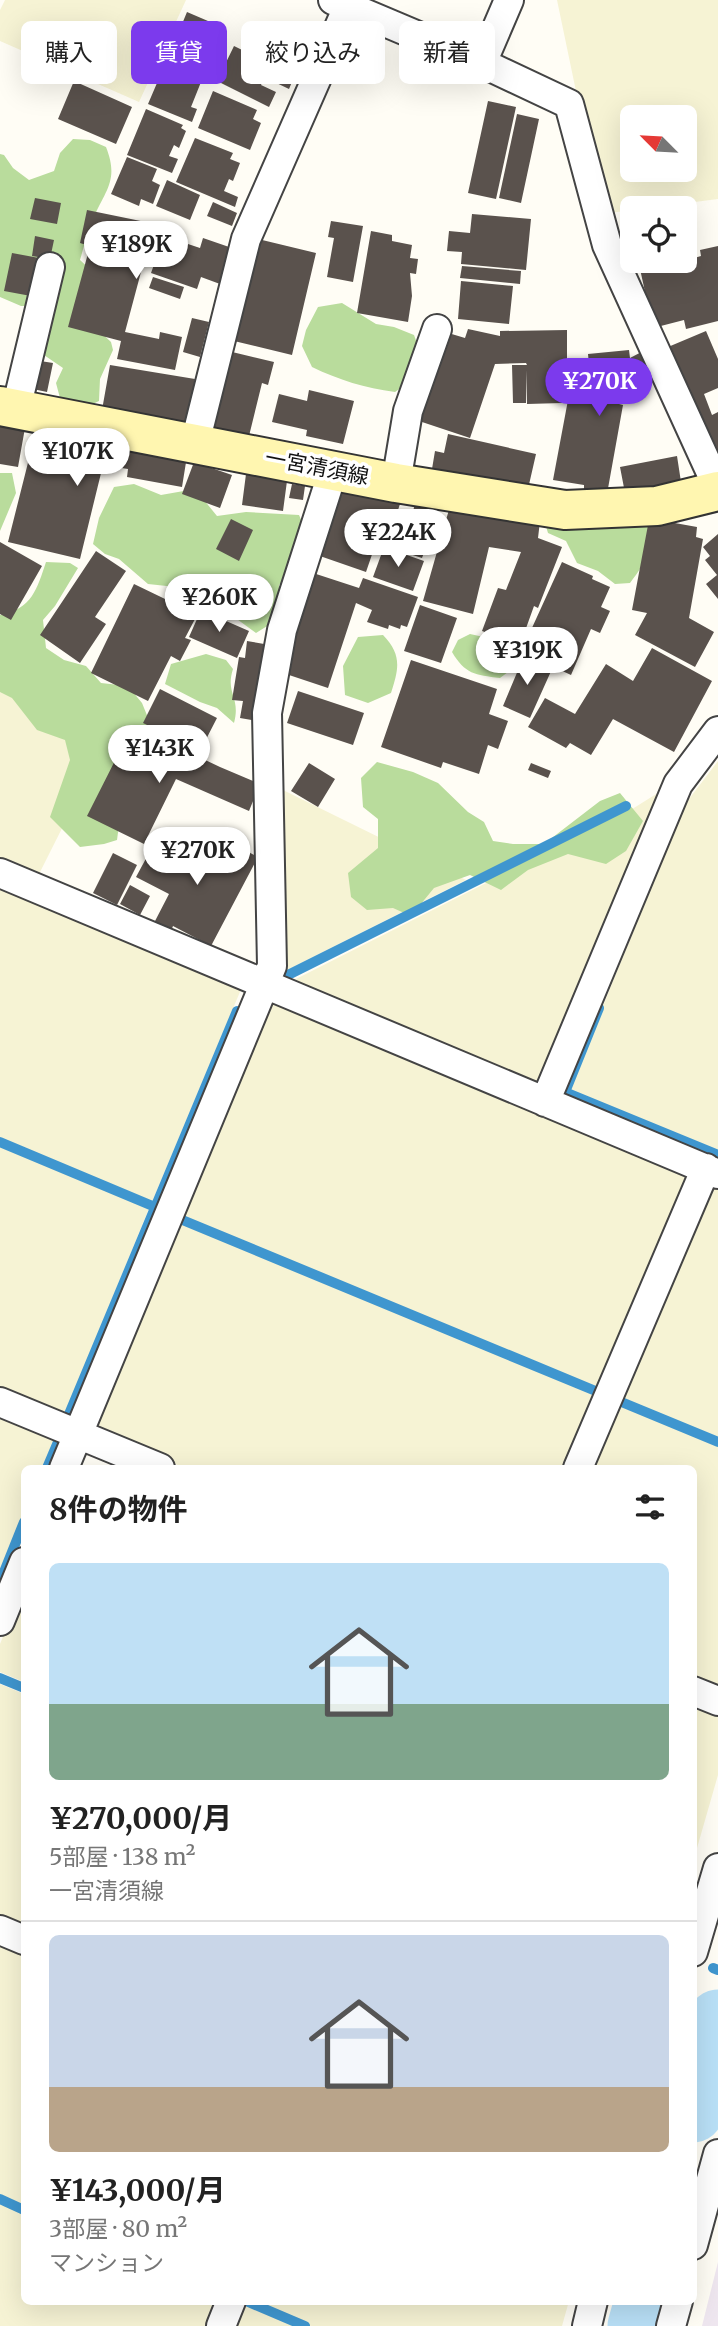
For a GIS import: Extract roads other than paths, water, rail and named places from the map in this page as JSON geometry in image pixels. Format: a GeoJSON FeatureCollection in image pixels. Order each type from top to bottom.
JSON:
{"type":"FeatureCollection","features":[{"type":"Feature","properties":{"kind":"main road","name":"一宮清須線"},"geometry":{"type":"LineString","coordinates":[[8,408],[396,483],[565,510],[657,506],[718,489]]}},
{"type":"Feature","properties":{"kind":"street"},"geometry":{"type":"LineString","coordinates":[[495,33],[509,0]]}},
{"type":"Feature","properties":{"kind":"street"},"geometry":{"type":"LineString","coordinates":[[195,443],[246,239],[344,2],[399,26]]}},
{"type":"Feature","properties":{"kind":"street"},"geometry":{"type":"LineString","coordinates":[[495,69],[569,104],[607,245],[718,489]]}},
{"type":"Feature","properties":{"kind":"street"},"geometry":{"type":"LineString","coordinates":[[8,408],[50,267]]}},
{"type":"Feature","properties":{"kind":"street"},"geometry":{"type":"LineString","coordinates":[[396,483],[408,411],[437,329]]}},
{"type":"Feature","properties":{"kind":"street"},"geometry":{"type":"LineString","coordinates":[[65,1465],[272,966],[267,713],[282,630],[334,471]]}},
{"type":"Feature","properties":{"kind":"street"},"geometry":{"type":"LineString","coordinates":[[545,1102],[678,784],[718,731]]}},
{"type":"Feature","properties":{"kind":"street"},"geometry":{"type":"LineString","coordinates":[[0,873],[712,1171],[579,1465]]}},
{"type":"Feature","properties":{"kind":"street"},"geometry":{"type":"LineString","coordinates":[[0,1402],[153,1465]]}},
{"type":"Feature","properties":{"kind":"street"},"geometry":{"type":"LineString","coordinates":[[0,1621],[21,1569]]}},
{"type":"Feature","properties":{"kind":"street"},"geometry":{"type":"LineString","coordinates":[[697,1692],[718,1701]]}},
{"type":"Feature","properties":{"kind":"street"},"geometry":{"type":"LineString","coordinates":[[697,1939],[718,1868]]}},
{"type":"Feature","properties":{"kind":"street"},"geometry":{"type":"LineString","coordinates":[[0,1930],[21,1939]]}},
{"type":"Feature","properties":{"kind":"street"},"geometry":{"type":"LineString","coordinates":[[697,2230],[718,2154]]}},
{"type":"Feature","properties":{"kind":"street"},"geometry":{"type":"LineString","coordinates":[[220,2326],[229,2305]]}},
{"type":"Feature","properties":{"kind":"street"},"geometry":{"type":"LineString","coordinates":[[587,2326],[592,2305]]}},
{"type":"Feature","properties":{"kind":"street"},"geometry":{"type":"LineString","coordinates":[[671,2326],[677,2305]]}},
{"type":"Feature","properties":{"kind":"waterway"},"geometry":{"type":"LineString","coordinates":[[284,977],[626,806]]}},
{"type":"Feature","properties":{"kind":"waterway"},"geometry":{"type":"LineString","coordinates":[[599,1008],[565,1092],[718,1155]]}},
{"type":"Feature","properties":{"kind":"waterway"},"geometry":{"type":"LineString","coordinates":[[67,1419],[237,1011]]}},
{"type":"Feature","properties":{"kind":"waterway"},"geometry":{"type":"LineString","coordinates":[[0,1142],[155,1207]]}},
{"type":"Feature","properties":{"kind":"waterway"},"geometry":{"type":"LineString","coordinates":[[180,1219],[598,1392]]}},
{"type":"Feature","properties":{"kind":"waterway"},"geometry":{"type":"LineString","coordinates":[[619,1401],[718,1442]]}},
{"type":"Feature","properties":{"kind":"waterway"},"geometry":{"type":"LineString","coordinates":[[48,1465],[58,1442]]}},
{"type":"Feature","properties":{"kind":"waterway"},"geometry":{"type":"LineString","coordinates":[[0,1582],[21,1530]]}},
{"type":"Feature","properties":{"kind":"waterway"},"geometry":{"type":"LineString","coordinates":[[0,1678],[21,1687]]}},
{"type":"Feature","properties":{"kind":"waterway"},"geometry":{"type":"LineString","coordinates":[[713,1968],[718,1970]]}},
{"type":"Feature","properties":{"kind":"waterway"},"geometry":{"type":"LineString","coordinates":[[697,2097],[718,2020]]}},
{"type":"Feature","properties":{"kind":"waterway"},"geometry":{"type":"LineString","coordinates":[[0,2199],[21,2209]]}},
{"type":"Feature","properties":{"kind":"waterway"},"geometry":{"type":"LineString","coordinates":[[255,2305],[305,2326]]}},
{"type":"Feature","properties":{"kind":"waterway"},"geometry":{"type":"LineString","coordinates":[[638,2326],[644,2305]]}}]}
